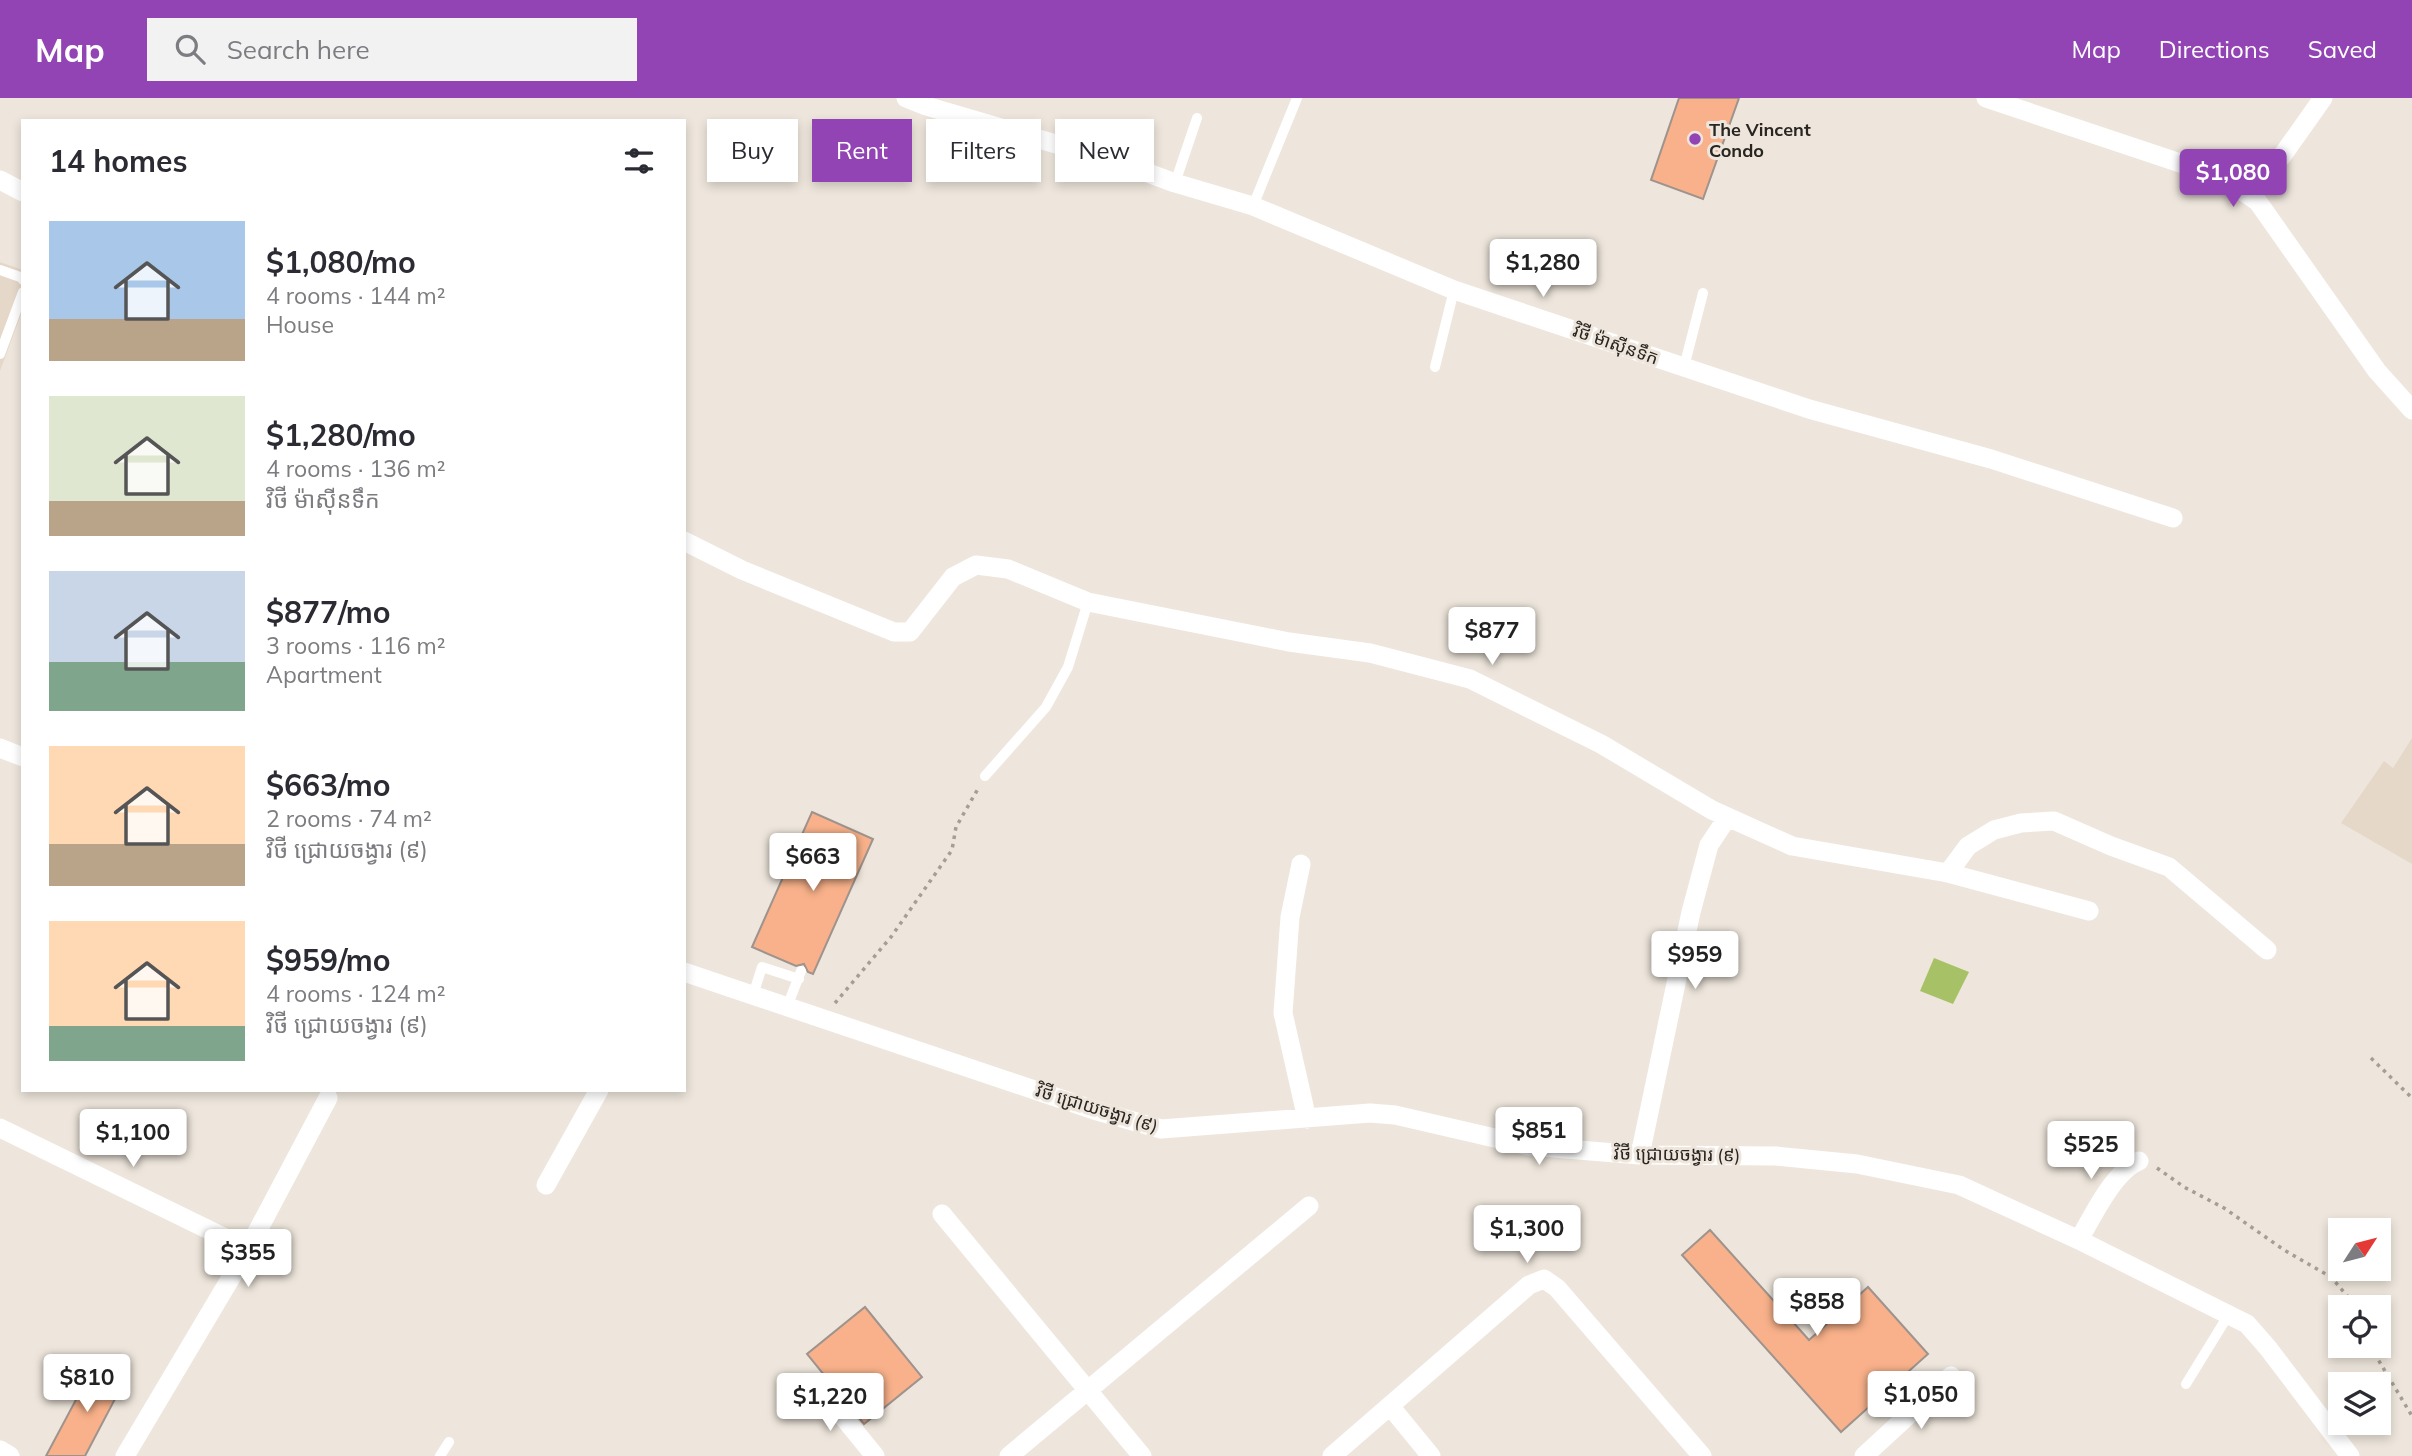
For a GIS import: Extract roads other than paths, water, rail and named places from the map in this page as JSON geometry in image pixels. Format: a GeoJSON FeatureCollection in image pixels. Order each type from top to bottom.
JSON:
{"type":"FeatureCollection","features":[{"type":"Feature","properties":{"kind":"street","name":"វិថី ម៉ាស៊ីនទឹក"},"geometry":{"type":"LineString","coordinates":[[906,98],[1253,206],[1454,290],[1809,409],[1991,459],[2173,518]]}},
{"type":"Feature","properties":{"kind":"street"},"geometry":{"type":"LineString","coordinates":[[1986,98],[2222,177],[2258,202],[2377,371],[2412,410]]}},
{"type":"Feature","properties":{"kind":"street"},"geometry":{"type":"LineString","coordinates":[[2236,187],[2282,156],[2323,98]]}},
{"type":"Feature","properties":{"kind":"street"},"geometry":{"type":"LineString","coordinates":[[0,180],[21,191]]}},
{"type":"Feature","properties":{"kind":"street"},"geometry":{"type":"LineString","coordinates":[[686,542],[742,570],[894,632],[910,632],[953,577],[976,565],[1008,569],[1088,602],[1289,642],[1370,653],[1470,679],[1601,744],[1727,818],[1792,846],[1948,873],[2089,911]]}},
{"type":"Feature","properties":{"kind":"street"},"geometry":{"type":"LineString","coordinates":[[0,748],[21,756]]}},
{"type":"Feature","properties":{"kind":"street"},"geometry":{"type":"LineString","coordinates":[[1640,1155],[1691,912],[1709,845],[1727,818]]}},
{"type":"Feature","properties":{"kind":"street"},"geometry":{"type":"LineString","coordinates":[[1948,873],[1968,846],[1994,830],[2021,822],[2054,821],[2169,867],[2267,950]]}},
{"type":"Feature","properties":{"kind":"street"},"geometry":{"type":"LineString","coordinates":[[1301,864],[1290,917],[1283,1013],[1307,1119]]}},
{"type":"Feature","properties":{"kind":"street","name":"វិថី ជ្រោយចង្វារ (៩)"},"geometry":{"type":"LineString","coordinates":[[686,973],[1081,1105],[1161,1129],[1381,1114],[1529,1146],[1640,1155],[1776,1156],[1857,1164],[1959,1185],[2079,1240],[2247,1324],[2350,1456]]}},
{"type":"Feature","properties":{"kind":"street"},"geometry":{"type":"LineString","coordinates":[[546,1185],[597,1092]]}},
{"type":"Feature","properties":{"kind":"street"},"geometry":{"type":"LineString","coordinates":[[125,1456],[248,1249],[328,1098]]}},
{"type":"Feature","properties":{"kind":"street"},"geometry":{"type":"LineString","coordinates":[[0,1128],[248,1249]]}},
{"type":"Feature","properties":{"kind":"street"},"geometry":{"type":"LineString","coordinates":[[2079,1240],[2104,1197],[2129,1165],[2139,1161]]}},
{"type":"Feature","properties":{"kind":"street"},"geometry":{"type":"LineString","coordinates":[[1009,1456],[1309,1206]]}},
{"type":"Feature","properties":{"kind":"street"},"geometry":{"type":"LineString","coordinates":[[942,1214],[1142,1456]]}},
{"type":"Feature","properties":{"kind":"street"},"geometry":{"type":"LineString","coordinates":[[1332,1456],[1529,1285],[1544,1279],[1557,1288],[1702,1456]]}},
{"type":"Feature","properties":{"kind":"street"},"geometry":{"type":"LineString","coordinates":[[1864,1456],[1951,1376]]}},
{"type":"Feature","properties":{"kind":"street"},"geometry":{"type":"LineString","coordinates":[[817,1385],[875,1456]]}},
{"type":"Feature","properties":{"kind":"street"},"geometry":{"type":"LineString","coordinates":[[1390,1406],[1431,1456]]}},
{"type":"Feature","properties":{"kind":"street"},"geometry":{"type":"LineString","coordinates":[[0,1450],[10,1456]]}},
{"type":"Feature","properties":{"kind":"lane"},"geometry":{"type":"LineString","coordinates":[[1253,206],[1297,98]]}},
{"type":"Feature","properties":{"kind":"lane"},"geometry":{"type":"LineString","coordinates":[[1175,183],[1197,118]]}},
{"type":"Feature","properties":{"kind":"lane"},"geometry":{"type":"LineString","coordinates":[[0,270],[21,277]]}},
{"type":"Feature","properties":{"kind":"lane"},"geometry":{"type":"LineString","coordinates":[[1435,367],[1454,290]]}},
{"type":"Feature","properties":{"kind":"lane"},"geometry":{"type":"LineString","coordinates":[[1684,367],[1703,293]]}},
{"type":"Feature","properties":{"kind":"lane"},"geometry":{"type":"LineString","coordinates":[[0,354],[4,332],[21,296]]}},
{"type":"Feature","properties":{"kind":"lane"},"geometry":{"type":"LineString","coordinates":[[985,776],[1046,707],[1068,667],[1088,602]]}},
{"type":"Feature","properties":{"kind":"lane"},"geometry":{"type":"LineString","coordinates":[[753,995],[762,967],[800,975],[787,1007]]}},
{"type":"Feature","properties":{"kind":"lane"},"geometry":{"type":"LineString","coordinates":[[2186,1384],[2229,1314]]}},
{"type":"Feature","properties":{"kind":"lane"},"geometry":{"type":"LineString","coordinates":[[440,1456],[449,1442]]}},
{"type":"Feature","properties":{"kind":"place","name":"The Vincent Condo"},"geometry":{"type":"Point","coordinates":[1695,139]}}]}
